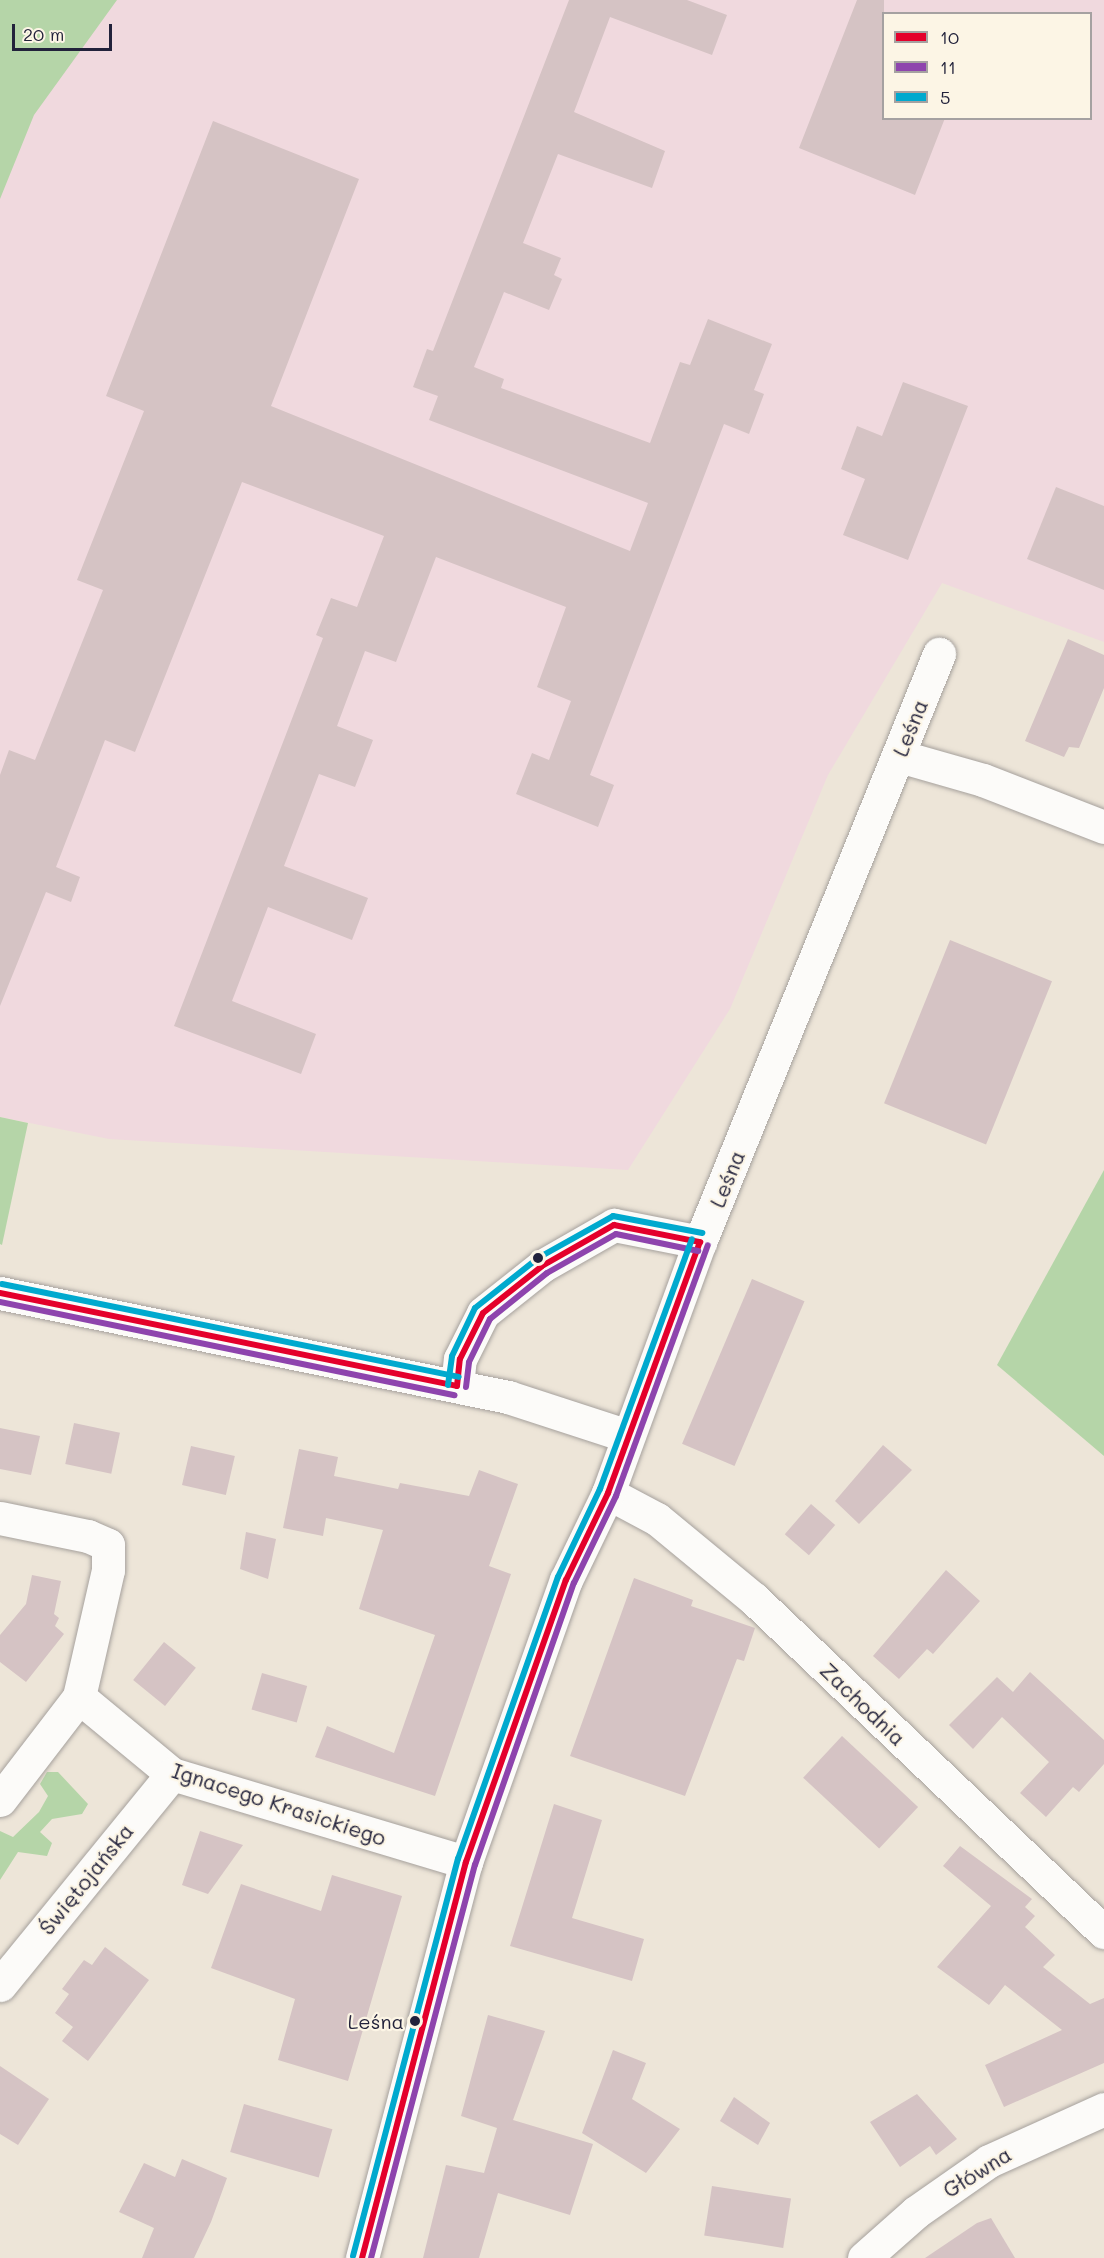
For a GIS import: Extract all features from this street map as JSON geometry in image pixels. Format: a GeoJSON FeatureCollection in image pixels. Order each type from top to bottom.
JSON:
{"type":"FeatureCollection","features":[{"type":"Feature","properties":{"kind":"street","name":"Leśna"},"geometry":{"type":"LineString","coordinates":[[362,2258],[466,1862],[566,1580],[608,1493],[700,1242],[939,654]]}},
{"type":"Feature","properties":{"kind":"street"},"geometry":{"type":"LineString","coordinates":[[899,756],[983,780],[1104,827]]}},
{"type":"Feature","properties":{"kind":"street"},"geometry":{"type":"LineString","coordinates":[[457,1386],[460,1359],[483,1313],[542,1266],[614,1225],[700,1242]]}},
{"type":"Feature","properties":{"kind":"street"},"geometry":{"type":"LineString","coordinates":[[0,1293],[457,1386],[628,1436]]}},
{"type":"Feature","properties":{"kind":"street","name":"Zachodnia"},"geometry":{"type":"LineString","coordinates":[[608,1493],[657,1520],[754,1599],[1104,1932]]}},
{"type":"Feature","properties":{"kind":"street"},"geometry":{"type":"LineString","coordinates":[[0,1518],[88,1536],[108,1545],[108,1570],[79,1698],[0,1800]]}},
{"type":"Feature","properties":{"kind":"street","name":"Ignacego Krasickiego"},"geometry":{"type":"LineString","coordinates":[[79,1698],[172,1774],[466,1862]]}},
{"type":"Feature","properties":{"kind":"street","name":"Świętojańska"},"geometry":{"type":"LineString","coordinates":[[0,1985],[172,1774]]}},
{"type":"Feature","properties":{"kind":"street","name":"Główna"},"geometry":{"type":"LineString","coordinates":[[864,2258],[915,2212],[989,2161],[1104,2109]]}},
{"type":"Feature","properties":{"kind":"shaded area"},"geometry":{"type":"Polygon","coordinates":[[[0,0],[1104,0],[1104,642],[942,583],[828,775],[730,1009],[628,1170],[109,1139],[0,1117],[0,0]]]}},
{"type":"Feature","properties":{"kind":"green space"},"geometry":{"type":"Polygon","coordinates":[[[0,0],[117,0],[34,115],[0,199],[0,0]]]}},
{"type":"Feature","properties":{"kind":"green space"},"geometry":{"type":"Polygon","coordinates":[[[0,1117],[28,1123],[2,1245],[0,1244],[0,1117]]]}},
{"type":"Feature","properties":{"kind":"green space"},"geometry":{"type":"Polygon","coordinates":[[[1104,1170],[1104,1456],[997,1365],[1104,1170]]]}},
{"type":"Feature","properties":{"kind":"green space"},"geometry":{"type":"Polygon","coordinates":[[[47,1772],[58,1772],[88,1804],[82,1814],[52,1819],[40,1832],[52,1843],[47,1856],[18,1852],[0,1880],[0,1831],[13,1837],[39,1812],[48,1796],[40,1784],[47,1772]]]}},
{"type":"Feature","properties":{"kind":"building"},"geometry":{"type":"Polygon","coordinates":[[[569,0],[687,0],[727,15],[712,55],[610,17],[574,112],[665,151],[652,188],[558,154],[523,243],[561,258],[554,275],[562,279],[549,310],[504,292],[474,367],[504,379],[501,388],[650,443],[680,362],[690,365],[708,319],[772,344],[754,390],[764,394],[749,434],[724,424],[590,775],[614,785],[598,827],[516,794],[532,753],[549,760],[571,701],[537,687],[566,607],[436,557],[396,662],[365,651],[337,726],[373,740],[355,787],[319,774],[284,866],[368,898],[352,940],[268,907],[232,1001],[316,1034],[301,1074],[174,1026],[323,638],[316,635],[331,598],[357,607],[384,536],[242,482],[135,752],[105,740],[56,867],[80,877],[71,902],[46,892],[0,1006],[0,775],[9,750],[35,760],[103,590],[77,580],[144,411],[106,396],[213,121],[359,179],[271,406],[630,551],[648,503],[429,420],[438,396],[413,387],[427,349],[433,351],[569,0]]]}},
{"type":"Feature","properties":{"kind":"building"},"geometry":{"type":"Polygon","coordinates":[[[857,0],[884,0],[882,120],[944,120],[915,195],[799,148],[857,0]]]}},
{"type":"Feature","properties":{"kind":"building"},"geometry":{"type":"Polygon","coordinates":[[[903,382],[968,406],[908,560],[843,535],[865,479],[841,469],[857,426],[882,436],[903,382]]]}},
{"type":"Feature","properties":{"kind":"building"},"geometry":{"type":"Polygon","coordinates":[[[1056,487],[1104,506],[1104,590],[1027,559],[1056,487]]]}},
{"type":"Feature","properties":{"kind":"building"},"geometry":{"type":"Polygon","coordinates":[[[1068,639],[1104,655],[1104,688],[1079,748],[1069,747],[1064,757],[1025,741],[1068,639]]]}},
{"type":"Feature","properties":{"kind":"building"},"geometry":{"type":"Polygon","coordinates":[[[950,940],[1052,981],[986,1144],[884,1103],[950,940]]]}},
{"type":"Feature","properties":{"kind":"building"},"geometry":{"type":"Polygon","coordinates":[[[752,1279],[804,1301],[735,1466],[682,1444],[752,1279]]]}},
{"type":"Feature","properties":{"kind":"building"},"geometry":{"type":"Polygon","coordinates":[[[74,1423],[120,1433],[111,1474],[65,1464],[74,1423]]]}},
{"type":"Feature","properties":{"kind":"building"},"geometry":{"type":"Polygon","coordinates":[[[0,1428],[40,1436],[31,1475],[0,1469],[0,1428]]]}},
{"type":"Feature","properties":{"kind":"building"},"geometry":{"type":"Polygon","coordinates":[[[883,1445],[912,1470],[859,1524],[835,1501],[883,1445]]]}},
{"type":"Feature","properties":{"kind":"building"},"geometry":{"type":"Polygon","coordinates":[[[191,1446],[235,1456],[226,1495],[182,1485],[191,1446]]]}},
{"type":"Feature","properties":{"kind":"building"},"geometry":{"type":"Polygon","coordinates":[[[299,1449],[338,1457],[334,1476],[398,1489],[400,1483],[469,1496],[479,1470],[518,1484],[489,1566],[511,1574],[435,1796],[315,1757],[327,1726],[394,1753],[435,1635],[359,1609],[383,1530],[326,1518],[323,1536],[283,1528],[299,1449]]]}},
{"type":"Feature","properties":{"kind":"building"},"geometry":{"type":"Polygon","coordinates":[[[811,1504],[835,1525],[809,1555],[785,1534],[811,1504]]]}},
{"type":"Feature","properties":{"kind":"building"},"geometry":{"type":"Polygon","coordinates":[[[246,1532],[276,1539],[268,1579],[240,1569],[246,1532]]]}},
{"type":"Feature","properties":{"kind":"building"},"geometry":{"type":"Polygon","coordinates":[[[946,1570],[980,1601],[933,1654],[927,1649],[899,1679],[873,1656],[946,1570]]]}},
{"type":"Feature","properties":{"kind":"building"},"geometry":{"type":"Polygon","coordinates":[[[32,1575],[61,1581],[54,1614],[59,1618],[55,1626],[64,1634],[26,1682],[0,1662],[0,1635],[26,1604],[32,1575]]]}},
{"type":"Feature","properties":{"kind":"building"},"geometry":{"type":"Polygon","coordinates":[[[634,1578],[693,1600],[691,1606],[755,1628],[744,1661],[737,1659],[685,1796],[570,1756],[634,1578]]]}},
{"type":"Feature","properties":{"kind":"building"},"geometry":{"type":"Polygon","coordinates":[[[164,1642],[196,1668],[165,1706],[133,1680],[164,1642]]]}},
{"type":"Feature","properties":{"kind":"building"},"geometry":{"type":"Polygon","coordinates":[[[1030,1672],[1104,1740],[1104,1764],[1079,1792],[1073,1787],[1046,1817],[1020,1793],[1049,1762],[1002,1717],[973,1749],[949,1725],[997,1677],[1013,1692],[1030,1672]]]}},
{"type":"Feature","properties":{"kind":"building"},"geometry":{"type":"Polygon","coordinates":[[[262,1673],[307,1686],[297,1722],[252,1710],[262,1673]]]}},
{"type":"Feature","properties":{"kind":"building"},"geometry":{"type":"Polygon","coordinates":[[[842,1736],[918,1807],[879,1849],[803,1778],[842,1736]]]}},
{"type":"Feature","properties":{"kind":"building"},"geometry":{"type":"Polygon","coordinates":[[[554,1804],[602,1820],[572,1918],[644,1939],[632,1981],[510,1946],[554,1804]]]}},
{"type":"Feature","properties":{"kind":"building"},"geometry":{"type":"Polygon","coordinates":[[[200,1831],[243,1845],[208,1894],[182,1885],[200,1831]]]}},
{"type":"Feature","properties":{"kind":"building"},"geometry":{"type":"Polygon","coordinates":[[[960,1846],[1032,1899],[1025,1907],[1035,1916],[1025,1927],[1055,1955],[1043,1967],[1090,2004],[1104,1998],[1104,2063],[1004,2107],[985,2065],[1062,2030],[1005,1985],[989,2005],[937,1967],[991,1906],[943,1866],[960,1846]]]}},
{"type":"Feature","properties":{"kind":"building"},"geometry":{"type":"Polygon","coordinates":[[[332,1875],[402,1896],[348,2081],[278,2060],[295,1999],[211,1968],[241,1884],[321,1911],[332,1875]]]}},
{"type":"Feature","properties":{"kind":"building"},"geometry":{"type":"Polygon","coordinates":[[[105,1947],[149,1980],[88,2061],[62,2041],[73,2027],[55,2013],[69,1994],[62,1989],[84,1960],[92,1965],[105,1947]]]}},
{"type":"Feature","properties":{"kind":"building"},"geometry":{"type":"Polygon","coordinates":[[[488,2015],[545,2031],[513,2120],[593,2144],[570,2215],[498,2193],[479,2258],[423,2258],[446,2165],[484,2173],[497,2128],[461,2116],[488,2015]]]}},
{"type":"Feature","properties":{"kind":"building"},"geometry":{"type":"Polygon","coordinates":[[[613,2050],[646,2063],[632,2099],[680,2129],[646,2173],[582,2133],[613,2050]]]}},
{"type":"Feature","properties":{"kind":"building"},"geometry":{"type":"Polygon","coordinates":[[[0,2066],[49,2099],[18,2145],[0,2134],[0,2066]]]}},
{"type":"Feature","properties":{"kind":"building"},"geometry":{"type":"Polygon","coordinates":[[[917,2094],[957,2139],[936,2155],[930,2146],[900,2167],[870,2122],[917,2094]]]}},
{"type":"Feature","properties":{"kind":"building"},"geometry":{"type":"Polygon","coordinates":[[[734,2097],[770,2123],[758,2145],[720,2121],[734,2097]]]}},
{"type":"Feature","properties":{"kind":"building"},"geometry":{"type":"Polygon","coordinates":[[[244,2104],[332,2129],[319,2177],[230,2152],[244,2104]]]}},
{"type":"Feature","properties":{"kind":"building"},"geometry":{"type":"Polygon","coordinates":[[[182,2159],[227,2178],[211,2222],[194,2258],[142,2258],[154,2228],[119,2212],[144,2163],[175,2177],[182,2159]]]}},
{"type":"Feature","properties":{"kind":"building"},"geometry":{"type":"Polygon","coordinates":[[[712,2186],[791,2199],[783,2248],[704,2235],[712,2186]]]}},
{"type":"Feature","properties":{"kind":"building"},"geometry":{"type":"Polygon","coordinates":[[[991,2218],[1015,2258],[925,2258],[977,2223],[991,2218]]]}},
{"type":"Feature","properties":{"kind":"transit line","name":"5"},"geometry":{"type":"LineString","coordinates":[[448,1385],[452,1356],[475,1308],[538,1258],[613,1216],[702,1233]]}},
{"type":"Feature","properties":{"kind":"transit line","name":"10"},"geometry":{"type":"LineString","coordinates":[[457,1386],[460,1359],[483,1313],[542,1266],[614,1225],[700,1242]]}},
{"type":"Feature","properties":{"kind":"transit line","name":"11"},"geometry":{"type":"LineString","coordinates":[[466,1387],[469,1362],[490,1319],[547,1273],[616,1234],[698,1251]]}},
{"type":"Feature","properties":{"kind":"transit line","name":"5"},"geometry":{"type":"LineString","coordinates":[[353,2256],[458,1859],[558,1577],[600,1489],[692,1239]]}},
{"type":"Feature","properties":{"kind":"transit line","name":"10"},"geometry":{"type":"LineString","coordinates":[[362,2258],[466,1862],[566,1580],[608,1493],[700,1242]]}},
{"type":"Feature","properties":{"kind":"transit line","name":"11"},"geometry":{"type":"LineString","coordinates":[[371,2258],[475,1865],[574,1583],[616,1496],[708,1245]]}},
{"type":"Feature","properties":{"kind":"transit line","name":"5"},"geometry":{"type":"LineString","coordinates":[[2,1284],[459,1377]]}},
{"type":"Feature","properties":{"kind":"transit line","name":"10"},"geometry":{"type":"LineString","coordinates":[[0,1293],[457,1386]]}},
{"type":"Feature","properties":{"kind":"transit line","name":"11"},"geometry":{"type":"LineString","coordinates":[[0,1302],[455,1395]]}},
{"type":"Feature","properties":{"kind":"place","name":"Leśna"},"geometry":{"type":"Point","coordinates":[415,2021]}}]}
